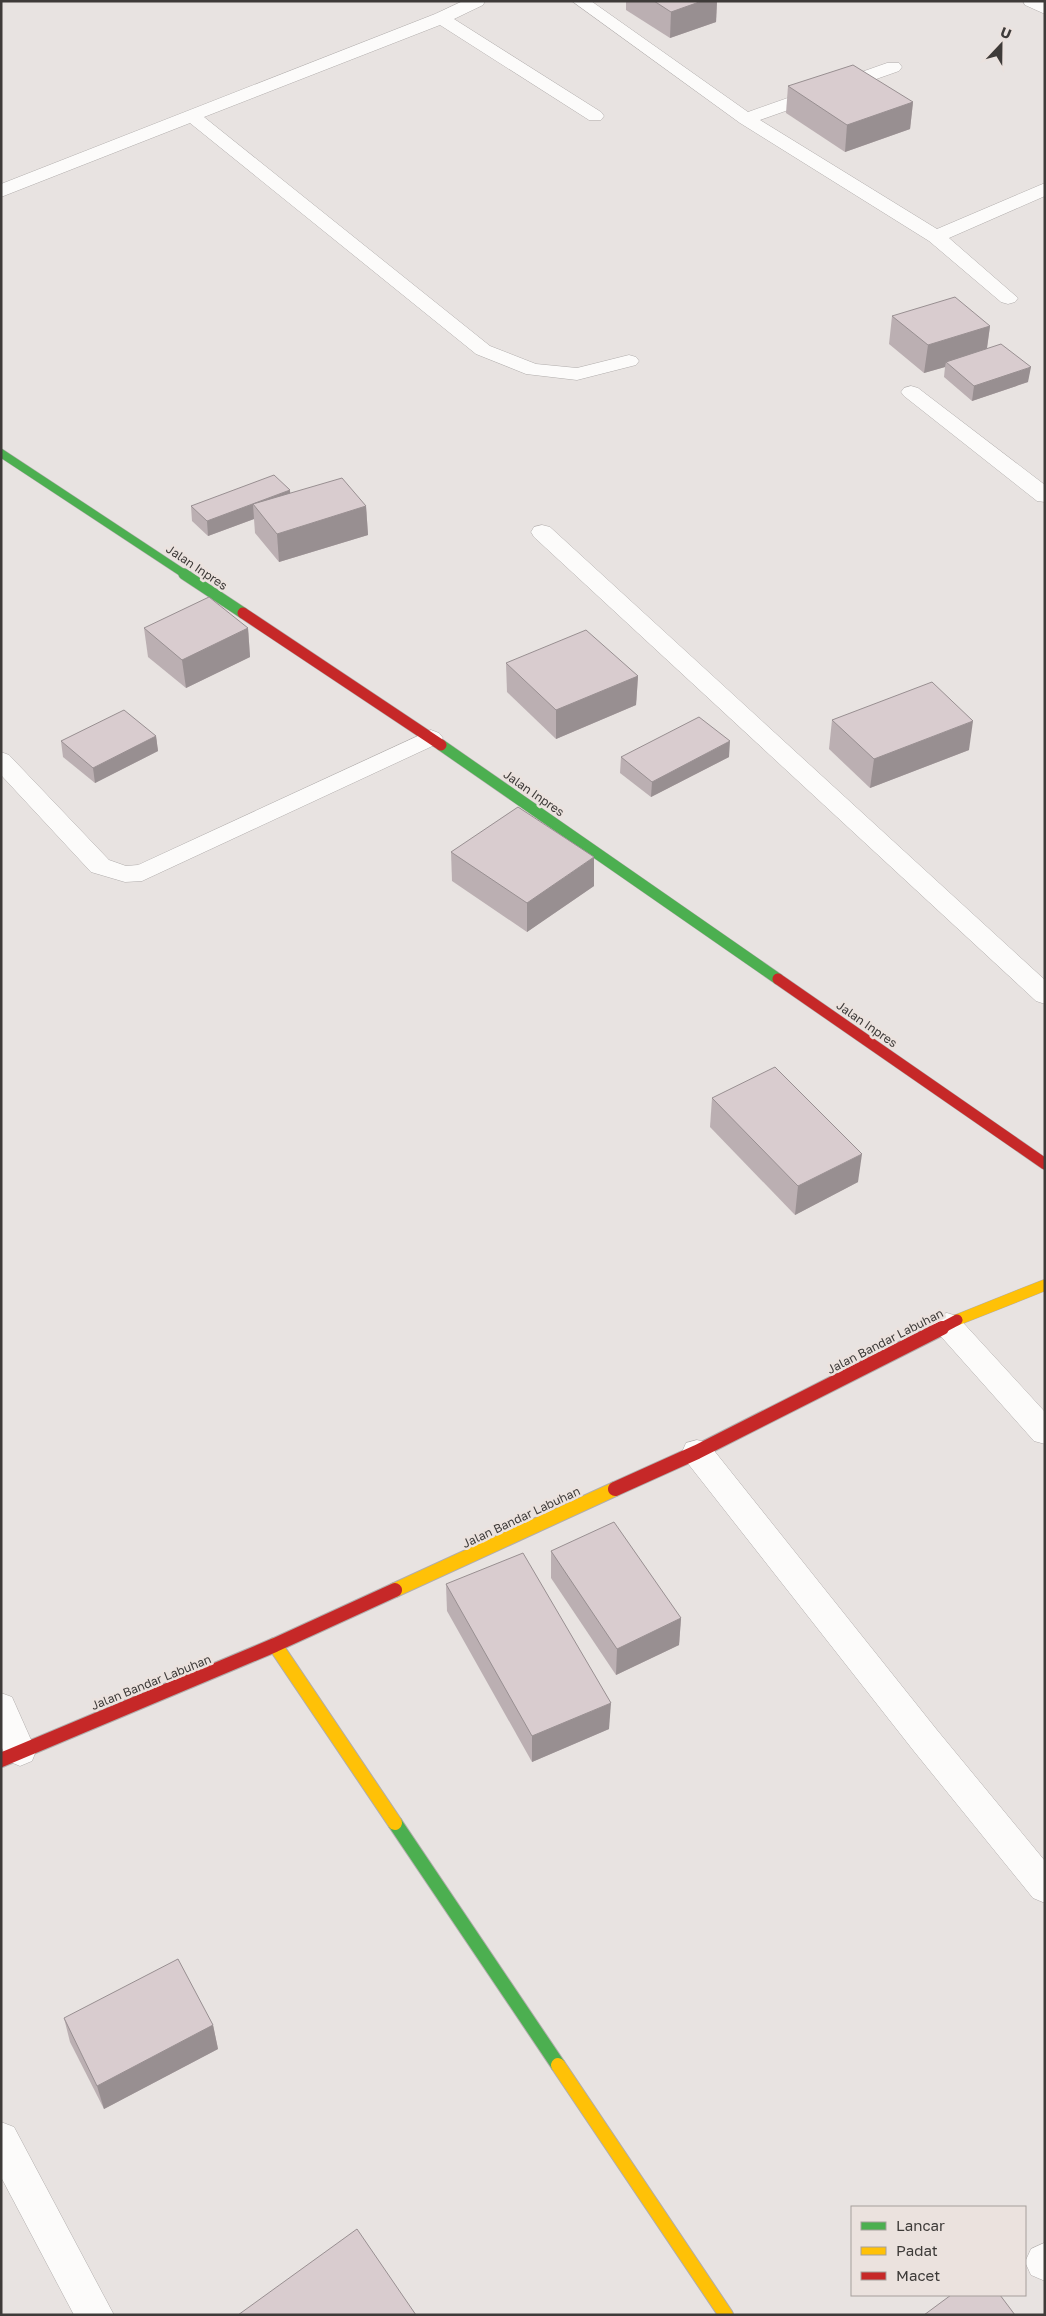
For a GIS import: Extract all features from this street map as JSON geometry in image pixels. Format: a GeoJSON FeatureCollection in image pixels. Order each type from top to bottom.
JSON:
{"type":"FeatureCollection","features":[{"type":"Feature","properties":{"kind":"street"},"geometry":{"type":"LineString","coordinates":[[1,191],[193,118],[441,18],[476,1]]}},
{"type":"Feature","properties":{"kind":"street"},"geometry":{"type":"LineString","coordinates":[[580,1],[746,119],[936,237],[1008,298]]}},
{"type":"Feature","properties":{"kind":"street"},"geometry":{"type":"LineString","coordinates":[[1032,1],[1045,9]]}},
{"type":"Feature","properties":{"kind":"street"},"geometry":{"type":"LineString","coordinates":[[441,18],[596,116]]}},
{"type":"Feature","properties":{"kind":"street"},"geometry":{"type":"LineString","coordinates":[[746,119],[893,68]]}},
{"type":"Feature","properties":{"kind":"street"},"geometry":{"type":"LineString","coordinates":[[193,118],[483,350],[533,370],[577,374],[628,360]]}},
{"type":"Feature","properties":{"kind":"street"},"geometry":{"type":"LineString","coordinates":[[936,237],[1045,190]]}},
{"type":"Feature","properties":{"kind":"street"},"geometry":{"type":"LineString","coordinates":[[911,392],[1045,496]]}},
{"type":"Feature","properties":{"kind":"street","name":"Jalan Inpres"},"geometry":{"type":"LineString","coordinates":[[1,453],[430,738],[1045,1164]]}},
{"type":"Feature","properties":{"kind":"street"},"geometry":{"type":"LineString","coordinates":[[542,532],[1045,994]]}},
{"type":"Feature","properties":{"kind":"street"},"geometry":{"type":"LineString","coordinates":[[1,760],[100,866],[110,871],[142,873],[430,738]]}},
{"type":"Feature","properties":{"kind":"street","name":"Jalan Bandar Labuhan"},"geometry":{"type":"LineString","coordinates":[[11,1755],[276,1645],[697,1452],[947,1324],[1045,1285]]}},
{"type":"Feature","properties":{"kind":"street"},"geometry":{"type":"LineString","coordinates":[[947,1324],[1045,1432]]}},
{"type":"Feature","properties":{"kind":"street"},"geometry":{"type":"LineString","coordinates":[[697,1452],[924,1740],[1045,1887]]}},
{"type":"Feature","properties":{"kind":"street"},"geometry":{"type":"LineString","coordinates":[[276,1645],[726,2315]]}},
{"type":"Feature","properties":{"kind":"street"},"geometry":{"type":"LineString","coordinates":[[1,1708],[11,1755]]}},
{"type":"Feature","properties":{"kind":"street"},"geometry":{"type":"LineString","coordinates":[[1,2140],[95,2315]]}},
{"type":"Feature","properties":{"kind":"building"},"geometry":{"type":"Polygon","coordinates":[[[654,1],[702,1],[671,12],[654,1]]]}},
{"type":"Feature","properties":{"kind":"building"},"geometry":{"type":"Polygon","coordinates":[[[853,65],[913,102],[847,125],[788,86],[853,65]]]}},
{"type":"Feature","properties":{"kind":"building"},"geometry":{"type":"Polygon","coordinates":[[[955,297],[990,326],[928,345],[892,316],[955,297]]]}},
{"type":"Feature","properties":{"kind":"building"},"geometry":{"type":"Polygon","coordinates":[[[1001,344],[1031,367],[974,386],[946,362],[1001,344]]]}},
{"type":"Feature","properties":{"kind":"building"},"geometry":{"type":"Polygon","coordinates":[[[274,475],[290,490],[207,521],[191,506],[274,475]]]}},
{"type":"Feature","properties":{"kind":"building"},"geometry":{"type":"Polygon","coordinates":[[[342,478],[366,506],[277,534],[253,504],[342,478]]]}},
{"type":"Feature","properties":{"kind":"building"},"geometry":{"type":"Polygon","coordinates":[[[209,597],[248,628],[182,660],[144,628],[209,597]]]}},
{"type":"Feature","properties":{"kind":"building"},"geometry":{"type":"Polygon","coordinates":[[[586,630],[638,676],[556,710],[506,663],[586,630]]]}},
{"type":"Feature","properties":{"kind":"building"},"geometry":{"type":"Polygon","coordinates":[[[932,682],[973,721],[874,759],[832,720],[932,682]]]}},
{"type":"Feature","properties":{"kind":"building"},"geometry":{"type":"Polygon","coordinates":[[[124,710],[156,736],[93,768],[61,741],[124,710]]]}},
{"type":"Feature","properties":{"kind":"building"},"geometry":{"type":"Polygon","coordinates":[[[699,717],[730,741],[652,782],[621,757],[699,717]]]}},
{"type":"Feature","properties":{"kind":"building"},"geometry":{"type":"Polygon","coordinates":[[[518,807],[594,857],[527,903],[451,852],[518,807]]]}},
{"type":"Feature","properties":{"kind":"building"},"geometry":{"type":"Polygon","coordinates":[[[775,1067],[862,1154],[798,1186],[712,1098],[775,1067]]]}},
{"type":"Feature","properties":{"kind":"building"},"geometry":{"type":"Polygon","coordinates":[[[614,1522],[681,1618],[617,1649],[551,1551],[614,1522]]]}},
{"type":"Feature","properties":{"kind":"building"},"geometry":{"type":"Polygon","coordinates":[[[523,1553],[611,1703],[532,1736],[446,1584],[523,1553]]]}},
{"type":"Feature","properties":{"kind":"building"},"geometry":{"type":"Polygon","coordinates":[[[178,1959],[213,2025],[97,2086],[64,2018],[178,1959]]]}},
{"type":"Feature","properties":{"kind":"building"},"geometry":{"type":"Polygon","coordinates":[[[357,2229],[416,2315],[238,2315],[357,2229]]]}},
{"type":"Feature","properties":{"kind":"building"},"geometry":{"type":"Polygon","coordinates":[[[950,2296],[1001,2296],[1015,2315],[924,2315],[950,2296]]]}},
{"type":"Feature","properties":{"kind":"traffic: fast"},"geometry":{"type":"LineString","coordinates":[[1,453],[243,613]]}},
{"type":"Feature","properties":{"kind":"traffic: fast"},"geometry":{"type":"LineString","coordinates":[[441,745],[778,979]]}},
{"type":"Feature","properties":{"kind":"traffic: fast"},"geometry":{"type":"LineString","coordinates":[[395,1823],[558,2065]]}},
{"type":"Feature","properties":{"kind":"traffic: slow"},"geometry":{"type":"LineString","coordinates":[[957,1320],[1045,1285]]}},
{"type":"Feature","properties":{"kind":"traffic: slow"},"geometry":{"type":"LineString","coordinates":[[395,1590],[615,1489]]}},
{"type":"Feature","properties":{"kind":"traffic: slow"},"geometry":{"type":"LineString","coordinates":[[275,1645],[395,1823]]}},
{"type":"Feature","properties":{"kind":"traffic: slow"},"geometry":{"type":"LineString","coordinates":[[558,2065],[726,2315]]}},
{"type":"Feature","properties":{"kind":"traffic: jam"},"geometry":{"type":"LineString","coordinates":[[243,613],[441,745]]}},
{"type":"Feature","properties":{"kind":"traffic: jam"},"geometry":{"type":"LineString","coordinates":[[778,979],[1045,1164]]}},
{"type":"Feature","properties":{"kind":"traffic: jam"},"geometry":{"type":"LineString","coordinates":[[615,1489],[697,1452],[957,1320]]}},
{"type":"Feature","properties":{"kind":"traffic: jam"},"geometry":{"type":"LineString","coordinates":[[1,1760],[275,1645],[395,1590]]}}]}
